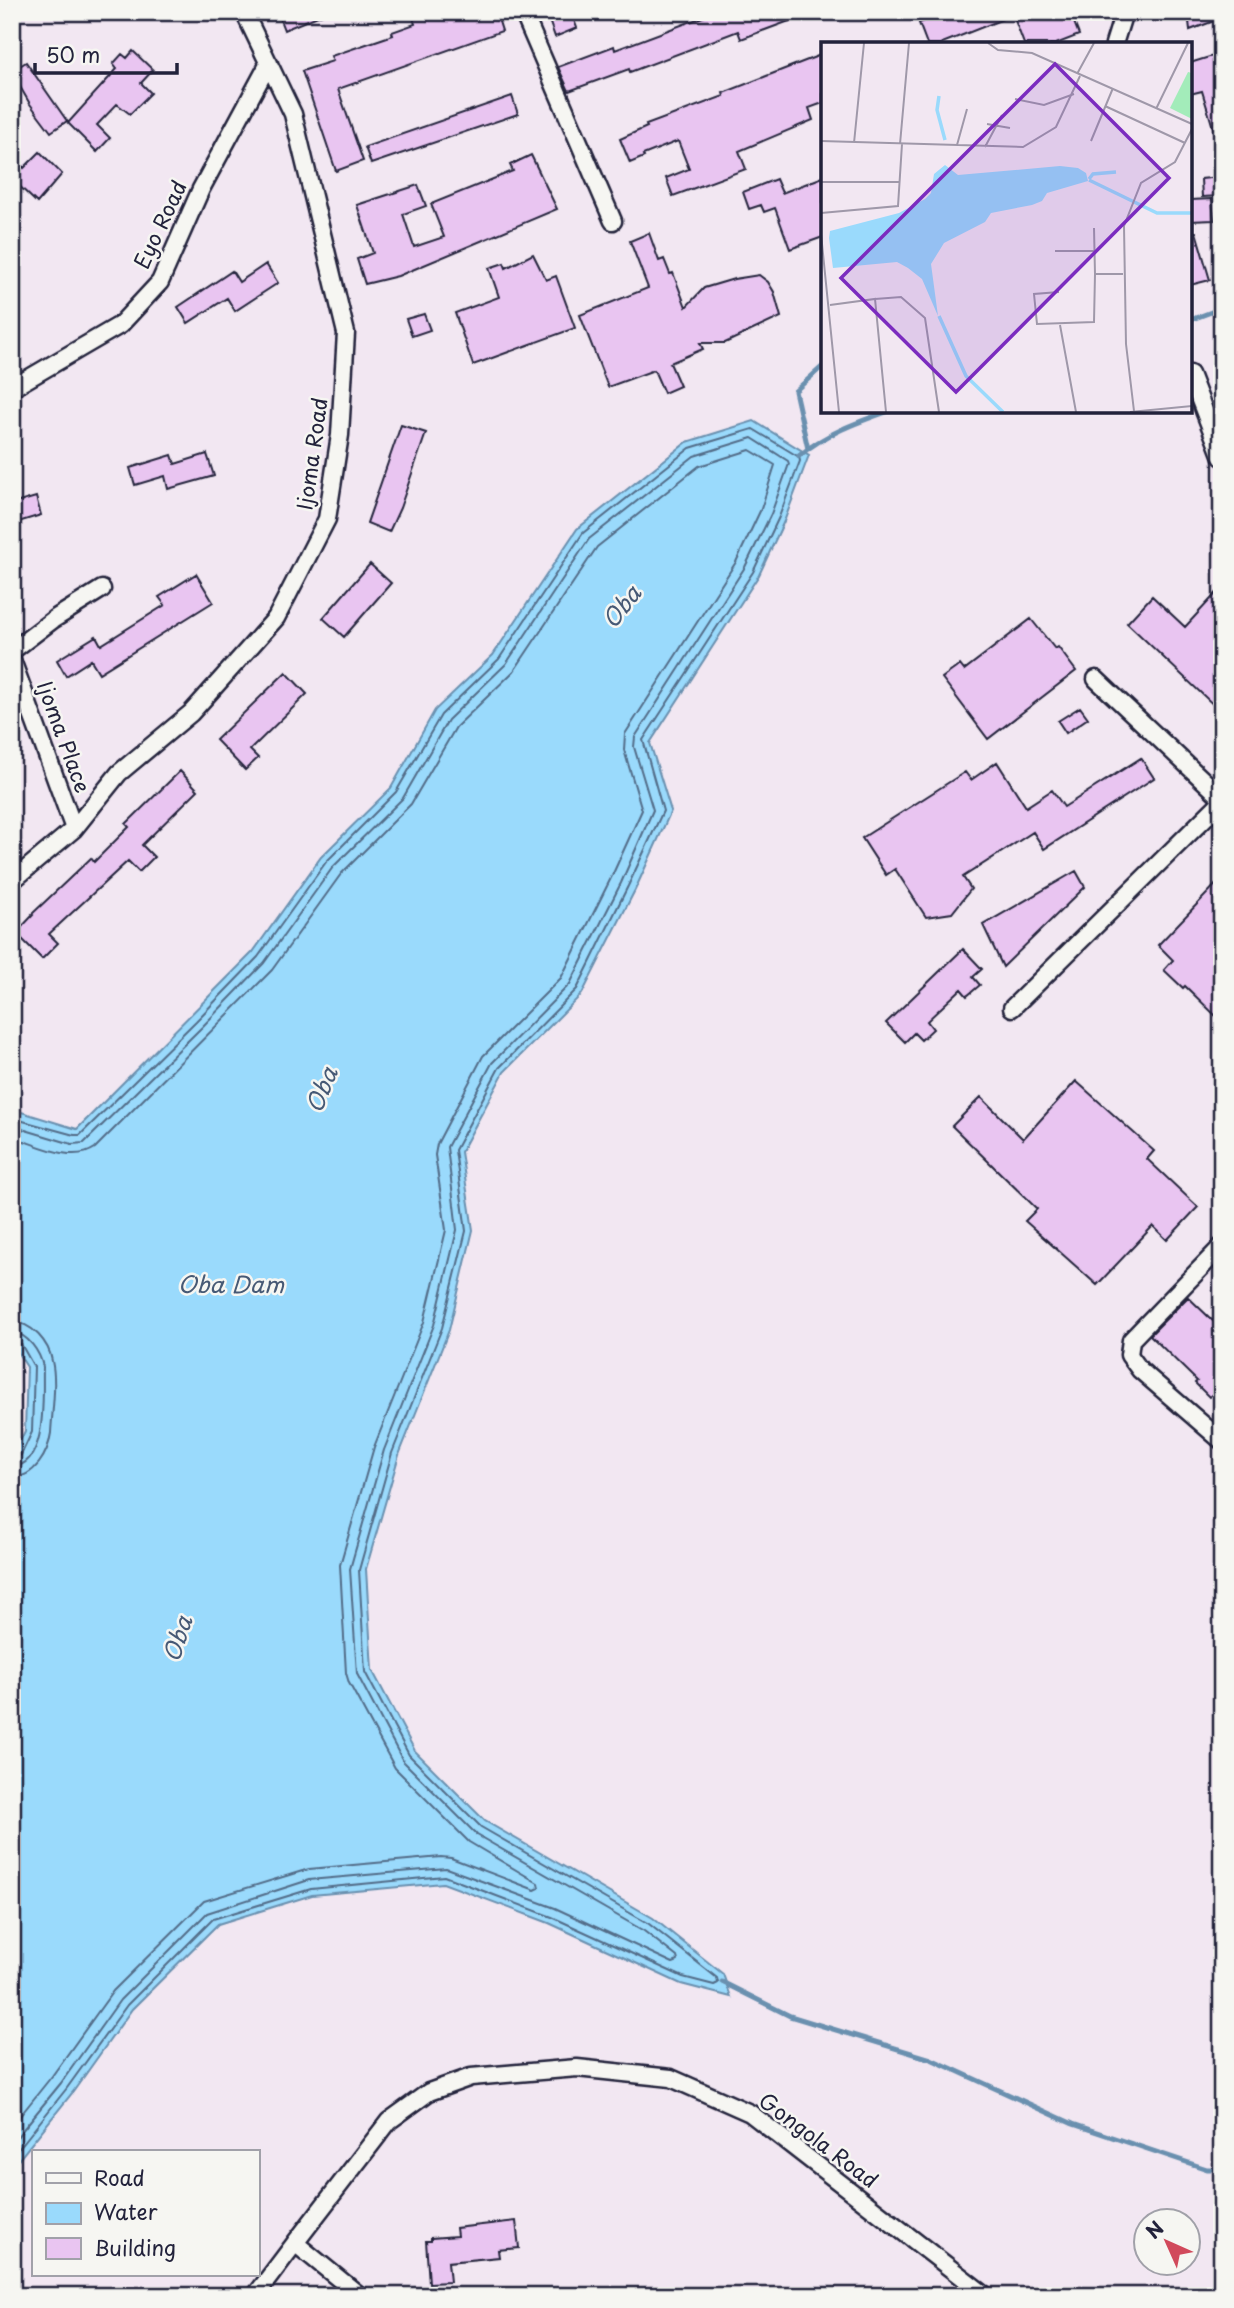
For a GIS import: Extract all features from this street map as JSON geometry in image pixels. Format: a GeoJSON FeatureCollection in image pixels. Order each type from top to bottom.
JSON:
{"type":"FeatureCollection","features":[{"type":"Feature","properties":{"kind":"street","name":"Ijoma Road"},"geometry":{"type":"LineString","coordinates":[[12,881],[74,829],[119,773],[191,713],[276,618],[327,519],[340,435],[346,333],[293,114],[244,12]]}},
{"type":"Feature","properties":{"kind":"street"},"geometry":{"type":"LineString","coordinates":[[523,12],[613,221]]}},
{"type":"Feature","properties":{"kind":"street"},"geometry":{"type":"LineString","coordinates":[[1115,42],[1124,12]]}},
{"type":"Feature","properties":{"kind":"street","name":"Eyo Road"},"geometry":{"type":"LineString","coordinates":[[12,388],[120,325],[160,282],[201,189],[268,63]]}},
{"type":"Feature","properties":{"kind":"street"},"geometry":{"type":"LineString","coordinates":[[1192,379],[1222,457]]}},
{"type":"Feature","properties":{"kind":"street"},"geometry":{"type":"LineString","coordinates":[[12,651],[54,619],[102,589]]}},
{"type":"Feature","properties":{"kind":"street","name":"Ijoma Place"},"geometry":{"type":"LineString","coordinates":[[12,660],[74,829]]}},
{"type":"Feature","properties":{"kind":"street"},"geometry":{"type":"LineString","coordinates":[[1012,1008],[1222,800],[1096,679]]}},
{"type":"Feature","properties":{"kind":"street"},"geometry":{"type":"LineString","coordinates":[[1222,1246],[1131,1340],[1129,1355],[1140,1370],[1222,1441]]}},
{"type":"Feature","properties":{"kind":"street","name":"Gongola Road"},"geometry":{"type":"LineString","coordinates":[[255,2296],[389,2121],[429,2092],[471,2077],[577,2068],[671,2078],[750,2113],[986,2296]]}},
{"type":"Feature","properties":{"kind":"street"},"geometry":{"type":"LineString","coordinates":[[295,2243],[359,2296]]}},
{"type":"Feature","properties":{"kind":"water","name":"Oba Dam"},"geometry":{"type":"Polygon","coordinates":[[[754,421],[809,455],[785,519],[759,575],[650,743],[671,811],[635,890],[582,994],[504,1072],[461,1152],[473,1230],[449,1330],[399,1455],[366,1569],[372,1670],[415,1751],[485,1821],[653,1918],[723,1974],[731,1997],[681,1984],[549,1923],[443,1883],[312,1895],[218,1924],[132,2009],[73,2092],[12,2168],[12,1457],[25,1431],[27,1367],[12,1344],[12,1112],[15,1110],[77,1129],[253,952],[321,857],[391,788],[435,710],[493,655],[577,529],[687,442],[754,421]]]}},
{"type":"Feature","properties":{"kind":"building"},"geometry":{"type":"Polygon","coordinates":[[[277,12],[325,12],[325,13],[284,30],[277,12]]]}},
{"type":"Feature","properties":{"kind":"building"},"geometry":{"type":"Polygon","coordinates":[[[429,12],[496,12],[502,31],[338,89],[363,161],[336,171],[302,71],[333,61],[331,56],[393,35],[392,32],[415,24],[413,18],[429,12]]]}},
{"type":"Feature","properties":{"kind":"building"},"geometry":{"type":"Polygon","coordinates":[[[546,12],[571,12],[577,28],[555,37],[546,12]]]}},
{"type":"Feature","properties":{"kind":"building"},"geometry":{"type":"Polygon","coordinates":[[[716,12],[808,14],[741,39],[738,31],[630,72],[629,69],[569,91],[558,67],[614,46],[615,50],[716,12]]]}},
{"type":"Feature","properties":{"kind":"building"},"geometry":{"type":"Polygon","coordinates":[[[947,12],[1070,12],[1079,35],[1061,42],[1023,42],[1013,15],[945,42],[926,42],[919,23],[947,12]]]}},
{"type":"Feature","properties":{"kind":"building"},"geometry":{"type":"Polygon","coordinates":[[[1188,12],[1222,12],[1222,18],[1190,30],[1188,12]]]}},
{"type":"Feature","properties":{"kind":"building"},"geometry":{"type":"Polygon","coordinates":[[[133,51],[153,70],[141,83],[151,93],[130,114],[117,104],[97,125],[110,138],[97,152],[68,123],[117,69],[113,64],[122,54],[127,58],[133,51]]]}},
{"type":"Feature","properties":{"kind":"building"},"geometry":{"type":"Polygon","coordinates":[[[1222,53],[1222,143],[1218,144],[1202,91],[1192,94],[1192,62],[1222,53]]]}},
{"type":"Feature","properties":{"kind":"building"},"geometry":{"type":"Polygon","coordinates":[[[821,55],[821,104],[809,108],[813,120],[739,151],[746,169],[673,196],[666,178],[689,169],[678,141],[630,163],[620,139],[647,127],[646,125],[724,96],[723,93],[821,55]]]}},
{"type":"Feature","properties":{"kind":"building"},"geometry":{"type":"Polygon","coordinates":[[[26,62],[67,121],[51,132],[12,73],[26,62]]]}},
{"type":"Feature","properties":{"kind":"building"},"geometry":{"type":"Polygon","coordinates":[[[512,96],[518,114],[371,164],[365,147],[512,96]]]}},
{"type":"Feature","properties":{"kind":"building"},"geometry":{"type":"Polygon","coordinates":[[[40,152],[62,174],[37,203],[12,179],[12,174],[21,165],[24,168],[40,152]]]}},
{"type":"Feature","properties":{"kind":"building"},"geometry":{"type":"Polygon","coordinates":[[[531,155],[557,209],[398,276],[365,284],[357,259],[373,253],[357,205],[418,185],[426,206],[403,214],[414,247],[444,237],[431,204],[513,171],[510,165],[531,155]]]}},
{"type":"Feature","properties":{"kind":"building"},"geometry":{"type":"Polygon","coordinates":[[[1220,177],[1221,196],[1202,197],[1201,179],[1220,177]]]}},
{"type":"Feature","properties":{"kind":"building"},"geometry":{"type":"Polygon","coordinates":[[[821,178],[821,238],[790,249],[775,208],[764,212],[761,205],[749,209],[743,192],[776,179],[782,193],[821,178]]]}},
{"type":"Feature","properties":{"kind":"building"},"geometry":{"type":"Polygon","coordinates":[[[1212,199],[1214,220],[1192,221],[1192,200],[1212,199]]]}},
{"type":"Feature","properties":{"kind":"building"},"geometry":{"type":"Polygon","coordinates":[[[1192,232],[1196,232],[1210,280],[1192,284],[1192,232]]]}},
{"type":"Feature","properties":{"kind":"building"},"geometry":{"type":"Polygon","coordinates":[[[649,233],[659,261],[664,259],[670,274],[673,273],[686,307],[704,288],[759,275],[768,282],[774,292],[781,317],[725,343],[700,343],[703,349],[670,363],[680,386],[664,393],[654,370],[608,387],[580,315],[648,288],[630,241],[649,233]]]}},
{"type":"Feature","properties":{"kind":"building"},"geometry":{"type":"Polygon","coordinates":[[[533,254],[546,280],[556,276],[575,328],[473,365],[455,313],[499,297],[489,268],[504,263],[506,268],[533,254]]]}},
{"type":"Feature","properties":{"kind":"building"},"geometry":{"type":"Polygon","coordinates":[[[266,264],[278,283],[235,311],[227,298],[188,323],[178,307],[232,271],[239,282],[266,264]]]}},
{"type":"Feature","properties":{"kind":"building"},"geometry":{"type":"Polygon","coordinates":[[[424,314],[430,330],[412,336],[406,319],[424,314]]]}},
{"type":"Feature","properties":{"kind":"building"},"geometry":{"type":"Polygon","coordinates":[[[401,425],[426,433],[389,532],[367,523],[401,425]]]}},
{"type":"Feature","properties":{"kind":"building"},"geometry":{"type":"Polygon","coordinates":[[[207,454],[214,476],[168,489],[165,476],[135,485],[130,468],[172,455],[175,464],[207,454]]]}},
{"type":"Feature","properties":{"kind":"building"},"geometry":{"type":"Polygon","coordinates":[[[36,497],[41,515],[12,524],[12,504],[36,497]]]}},
{"type":"Feature","properties":{"kind":"building"},"geometry":{"type":"Polygon","coordinates":[[[370,564],[391,583],[344,637],[323,618],[370,564]]]}},
{"type":"Feature","properties":{"kind":"building"},"geometry":{"type":"Polygon","coordinates":[[[196,574],[213,602],[99,673],[91,660],[66,676],[57,660],[96,636],[101,645],[165,605],[159,597],[196,574]]]}},
{"type":"Feature","properties":{"kind":"building"},"geometry":{"type":"Polygon","coordinates":[[[1222,587],[1222,713],[1127,623],[1152,596],[1185,627],[1222,587]]]}},
{"type":"Feature","properties":{"kind":"building"},"geometry":{"type":"Polygon","coordinates":[[[1031,619],[1076,671],[988,739],[942,678],[960,665],[964,670],[1031,619]]]}},
{"type":"Feature","properties":{"kind":"building"},"geometry":{"type":"Polygon","coordinates":[[[286,672],[307,694],[250,750],[258,758],[245,770],[216,740],[286,672]]]}},
{"type":"Feature","properties":{"kind":"building"},"geometry":{"type":"Polygon","coordinates":[[[1080,707],[1088,718],[1066,733],[1058,721],[1080,707]]]}},
{"type":"Feature","properties":{"kind":"building"},"geometry":{"type":"Polygon","coordinates":[[[1141,758],[1154,778],[1044,849],[1033,832],[963,877],[971,889],[952,913],[926,917],[895,869],[886,875],[862,838],[965,772],[971,780],[997,762],[1026,807],[1052,790],[1064,807],[1141,758]]]}},
{"type":"Feature","properties":{"kind":"building"},"geometry":{"type":"Polygon","coordinates":[[[180,771],[198,790],[142,845],[154,857],[139,872],[128,861],[49,934],[58,943],[42,959],[16,933],[32,914],[91,858],[94,862],[129,827],[126,824],[180,771]]]}},
{"type":"Feature","properties":{"kind":"building"},"geometry":{"type":"Polygon","coordinates":[[[1076,871],[1085,887],[1003,967],[983,925],[1076,871]]]}},
{"type":"Feature","properties":{"kind":"building"},"geometry":{"type":"Polygon","coordinates":[[[1222,878],[1222,1022],[1185,986],[1183,988],[1164,970],[1173,960],[1158,945],[1222,878]]]}},
{"type":"Feature","properties":{"kind":"building"},"geometry":{"type":"Polygon","coordinates":[[[963,949],[982,969],[973,977],[980,985],[967,996],[961,989],[927,1021],[933,1029],[921,1040],[914,1033],[905,1042],[886,1023],[963,949]]]}},
{"type":"Feature","properties":{"kind":"building"},"geometry":{"type":"Polygon","coordinates":[[[1076,1081],[1154,1151],[1147,1159],[1198,1207],[1167,1240],[1153,1226],[1097,1285],[1025,1221],[1037,1209],[952,1126],[981,1097],[1023,1139],[1076,1081]]]}},
{"type":"Feature","properties":{"kind":"building"},"geometry":{"type":"Polygon","coordinates":[[[1188,1297],[1213,1321],[1222,1311],[1222,1400],[1214,1393],[1209,1397],[1195,1383],[1197,1381],[1150,1335],[1188,1297]]]}},
{"type":"Feature","properties":{"kind":"building"},"geometry":{"type":"Polygon","coordinates":[[[516,2221],[519,2248],[498,2250],[499,2257],[448,2262],[450,2282],[429,2283],[426,2241],[431,2241],[431,2238],[457,2236],[456,2228],[516,2221]]]}},
{"type":"Feature","properties":{"kind":"waterway","name":"Oba"},"geometry":{"type":"LineString","coordinates":[[1192,319],[1222,308]]}},
{"type":"Feature","properties":{"kind":"waterway"},"geometry":{"type":"LineString","coordinates":[[808,449],[795,391],[821,368]]}},
{"type":"Feature","properties":{"kind":"waterway","name":"Oba"},"geometry":{"type":"LineString","coordinates":[[799,456],[830,435],[883,413]]}},
{"type":"Feature","properties":{"kind":"waterway"},"geometry":{"type":"LineString","coordinates":[[722,1982],[790,2016],[931,2059],[1073,2124],[1207,2169],[1222,2169]]}}]}
